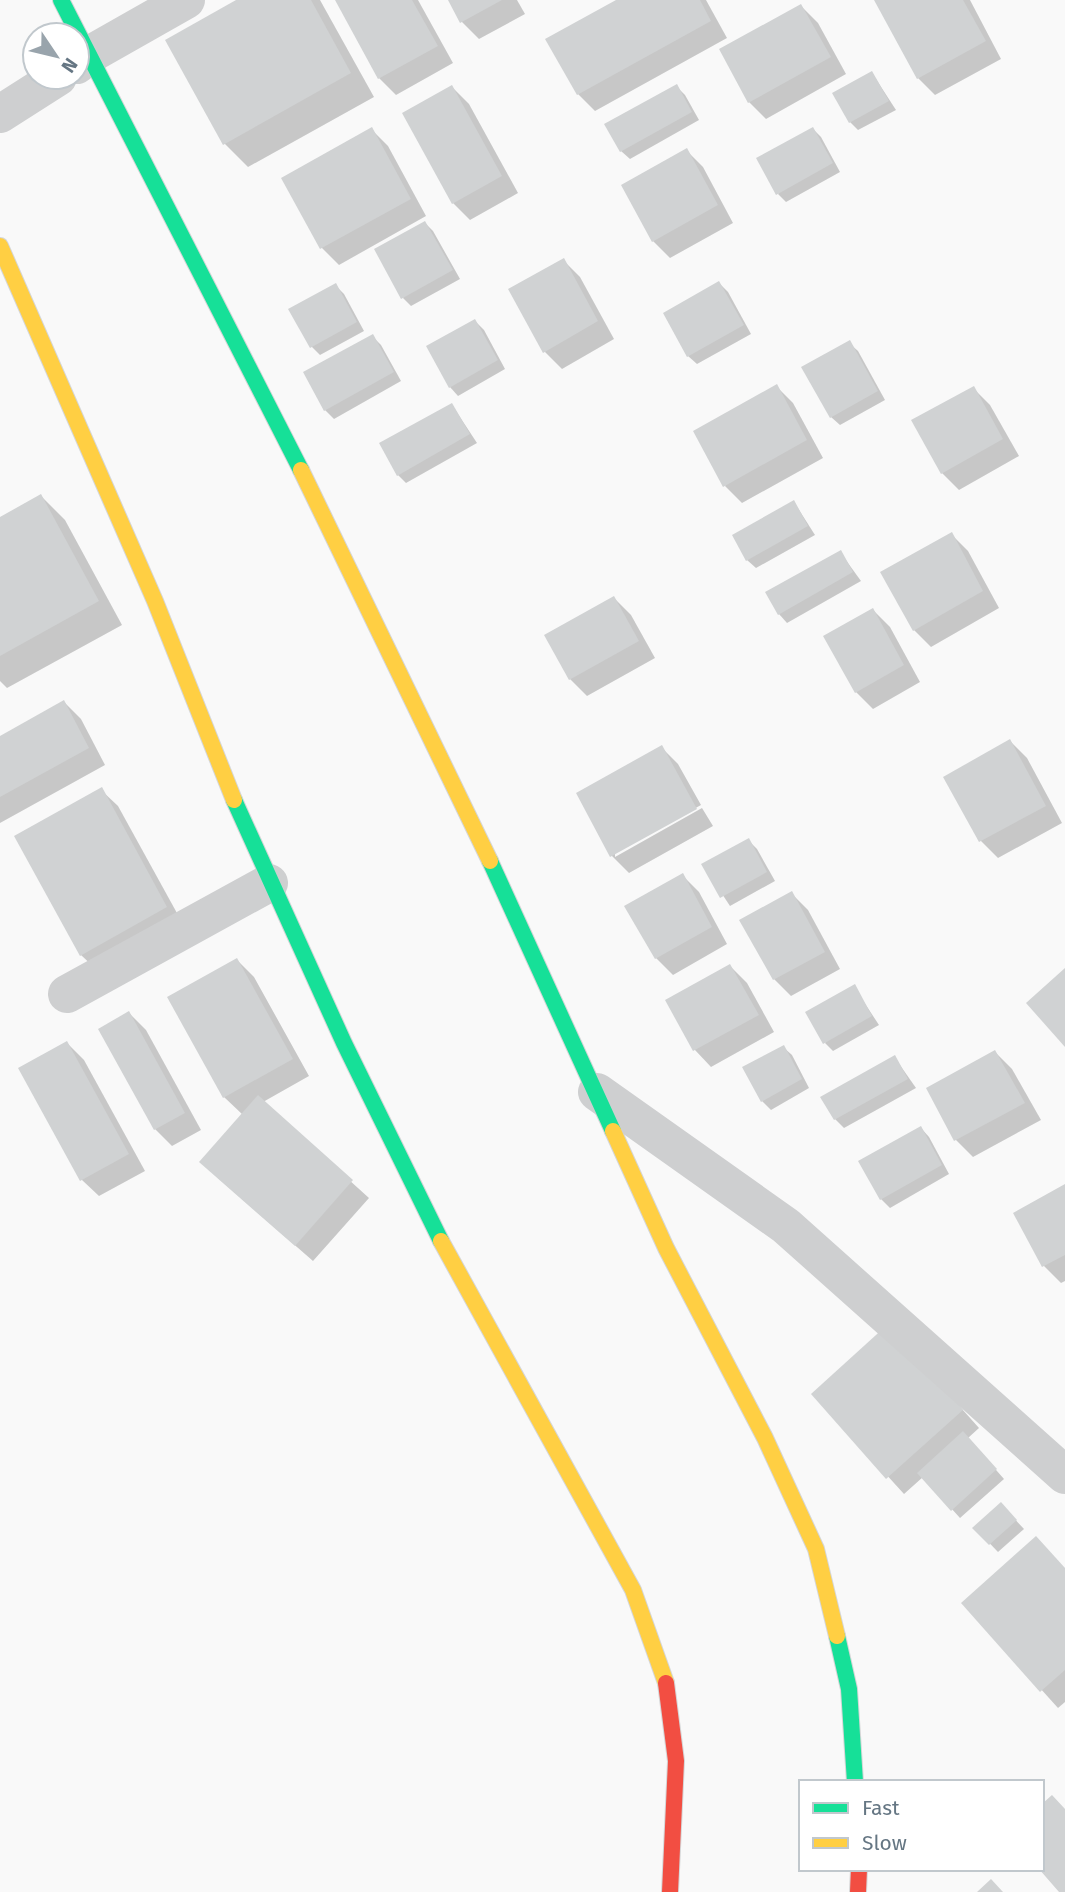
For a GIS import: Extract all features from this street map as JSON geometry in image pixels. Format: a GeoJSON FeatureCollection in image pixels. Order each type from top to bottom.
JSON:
{"type":"FeatureCollection","features":[{"type":"Feature","properties":{"kind":"main road"},"geometry":{"type":"LineString","coordinates":[[61,0],[66,21]]}},
{"type":"Feature","properties":{"kind":"main road"},"geometry":{"type":"LineString","coordinates":[[90,91],[303,475],[597,1092],[666,1248],[765,1438],[816,1549],[849,1689],[855,1780]]}},
{"type":"Feature","properties":{"kind":"main road"},"geometry":{"type":"LineString","coordinates":[[0,246],[155,601],[219,767],[269,883],[448,1254],[633,1590],[665,1678],[676,1761],[670,1892]]}},
{"type":"Feature","properties":{"kind":"main road"},"geometry":{"type":"LineString","coordinates":[[859,1871],[859,1892]]}},
{"type":"Feature","properties":{"kind":"street"},"geometry":{"type":"LineString","coordinates":[[91,56],[186,0]]}},
{"type":"Feature","properties":{"kind":"street"},"geometry":{"type":"LineString","coordinates":[[0,114],[36,91]]}},
{"type":"Feature","properties":{"kind":"street"},"geometry":{"type":"LineString","coordinates":[[67,994],[269,883]]}},
{"type":"Feature","properties":{"kind":"street"},"geometry":{"type":"LineString","coordinates":[[597,1092],[786,1226],[1065,1475]]}},
{"type":"Feature","properties":{"kind":"building"},"geometry":{"type":"Polygon","coordinates":[[[236,0],[311,0],[351,73],[223,145],[165,40],[236,0]]]}},
{"type":"Feature","properties":{"kind":"building"},"geometry":{"type":"Polygon","coordinates":[[[335,0],[412,0],[438,46],[378,79],[335,0]]]}},
{"type":"Feature","properties":{"kind":"building"},"geometry":{"type":"Polygon","coordinates":[[[448,0],[502,0],[460,23],[448,0]]]}},
{"type":"Feature","properties":{"kind":"building"},"geometry":{"type":"Polygon","coordinates":[[[616,0],[700,0],[711,21],[577,95],[545,39],[616,0]]]}},
{"type":"Feature","properties":{"kind":"building"},"geometry":{"type":"Polygon","coordinates":[[[874,0],[963,0],[986,41],[917,79],[874,0]]]}},
{"type":"Feature","properties":{"kind":"building"},"geometry":{"type":"Polygon","coordinates":[[[801,4],[831,57],[748,103],[719,49],[801,4]]]}},
{"type":"Feature","properties":{"kind":"building"},"geometry":{"type":"Polygon","coordinates":[[[872,71],[889,101],[849,123],[832,93],[872,71]]]}},
{"type":"Feature","properties":{"kind":"building"},"geometry":{"type":"Polygon","coordinates":[[[677,84],[692,112],[620,152],[604,124],[677,84]]]}},
{"type":"Feature","properties":{"kind":"building"},"geometry":{"type":"Polygon","coordinates":[[[452,85],[502,176],[452,204],[402,113],[452,85]]]}},
{"type":"Feature","properties":{"kind":"building"},"geometry":{"type":"Polygon","coordinates":[[[372,127],[411,199],[320,249],[281,178],[372,127]]]}},
{"type":"Feature","properties":{"kind":"building"},"geometry":{"type":"Polygon","coordinates":[[[813,127],[833,163],[776,195],[756,158],[813,127]]]}},
{"type":"Feature","properties":{"kind":"building"},"geometry":{"type":"Polygon","coordinates":[[[687,148],[718,205],[652,242],[621,185],[687,148]]]}},
{"type":"Feature","properties":{"kind":"building"},"geometry":{"type":"Polygon","coordinates":[[[425,221],[453,270],[401,299],[374,249],[425,221]]]}},
{"type":"Feature","properties":{"kind":"building"},"geometry":{"type":"Polygon","coordinates":[[[564,258],[598,321],[543,353],[508,289],[564,258]]]}},
{"type":"Feature","properties":{"kind":"building"},"geometry":{"type":"Polygon","coordinates":[[[719,281],[744,325],[687,357],[663,313],[719,281]]]}},
{"type":"Feature","properties":{"kind":"building"},"geometry":{"type":"Polygon","coordinates":[[[336,283],[357,322],[310,348],[288,309],[336,283]]]}},
{"type":"Feature","properties":{"kind":"building"},"geometry":{"type":"Polygon","coordinates":[[[475,319],[498,360],[449,388],[426,346],[475,319]]]}},
{"type":"Feature","properties":{"kind":"building"},"geometry":{"type":"Polygon","coordinates":[[[373,334],[394,372],[324,411],[303,372],[373,334]]]}},
{"type":"Feature","properties":{"kind":"building"},"geometry":{"type":"Polygon","coordinates":[[[850,340],[878,391],[830,418],[801,367],[850,340]]]}},
{"type":"Feature","properties":{"kind":"building"},"geometry":{"type":"Polygon","coordinates":[[[777,384],[807,440],[723,487],[693,431],[777,384]]]}},
{"type":"Feature","properties":{"kind":"building"},"geometry":{"type":"Polygon","coordinates":[[[974,386],[1003,439],[941,474],[911,420],[974,386]]]}},
{"type":"Feature","properties":{"kind":"building"},"geometry":{"type":"Polygon","coordinates":[[[452,403],[470,434],[397,476],[379,443],[452,403]]]}},
{"type":"Feature","properties":{"kind":"building"},"geometry":{"type":"Polygon","coordinates":[[[41,494],[99,601],[0,656],[0,517],[41,494]]]}},
{"type":"Feature","properties":{"kind":"building"},"geometry":{"type":"Polygon","coordinates":[[[794,500],[808,526],[746,561],[732,535],[794,500]]]}},
{"type":"Feature","properties":{"kind":"building"},"geometry":{"type":"Polygon","coordinates":[[[952,532],[983,591],[913,631],[880,572],[952,532]]]}},
{"type":"Feature","properties":{"kind":"building"},"geometry":{"type":"Polygon","coordinates":[[[841,550],[853,572],[778,615],[765,592],[841,550]]]}},
{"type":"Feature","properties":{"kind":"building"},"geometry":{"type":"Polygon","coordinates":[[[614,596],[639,641],[569,680],[544,635],[614,596]]]}},
{"type":"Feature","properties":{"kind":"building"},"geometry":{"type":"Polygon","coordinates":[[[873,608],[904,665],[855,693],[823,636],[873,608]]]}},
{"type":"Feature","properties":{"kind":"building"},"geometry":{"type":"Polygon","coordinates":[[[64,700],[89,748],[0,797],[0,736],[64,700]]]}},
{"type":"Feature","properties":{"kind":"building"},"geometry":{"type":"Polygon","coordinates":[[[1010,739],[1046,806],[979,842],[943,777],[1010,739]]]}},
{"type":"Feature","properties":{"kind":"building"},"geometry":{"type":"Polygon","coordinates":[[[662,745],[697,809],[610,857],[576,793],[662,745]]]}},
{"type":"Feature","properties":{"kind":"building"},"geometry":{"type":"Polygon","coordinates":[[[102,787],[167,907],[80,956],[14,836],[102,787]]]}},
{"type":"Feature","properties":{"kind":"building"},"geometry":{"type":"Polygon","coordinates":[[[749,838],[767,872],[720,898],[701,864],[749,838]]]}},
{"type":"Feature","properties":{"kind":"building"},"geometry":{"type":"Polygon","coordinates":[[[683,873],[712,927],[655,959],[624,906],[683,873]]]}},
{"type":"Feature","properties":{"kind":"building"},"geometry":{"type":"Polygon","coordinates":[[[792,891],[825,952],[773,980],[739,920],[792,891]]]}},
{"type":"Feature","properties":{"kind":"building"},"geometry":{"type":"Polygon","coordinates":[[[237,958],[293,1059],[223,1098],[167,997],[237,958]]]}},
{"type":"Feature","properties":{"kind":"building"},"geometry":{"type":"Polygon","coordinates":[[[730,964],[759,1015],[693,1051],[665,1000],[730,964]]]}},
{"type":"Feature","properties":{"kind":"building"},"geometry":{"type":"Polygon","coordinates":[[[1065,968],[1065,1047],[1026,1003],[1065,968]]]}},
{"type":"Feature","properties":{"kind":"building"},"geometry":{"type":"Polygon","coordinates":[[[855,984],[872,1016],[823,1044],[805,1012],[855,984]]]}},
{"type":"Feature","properties":{"kind":"building"},"geometry":{"type":"Polygon","coordinates":[[[129,1011],[185,1113],[154,1130],[98,1029],[129,1011]]]}},
{"type":"Feature","properties":{"kind":"building"},"geometry":{"type":"Polygon","coordinates":[[[67,1041],[129,1154],[80,1181],[18,1068],[67,1041]]]}},
{"type":"Feature","properties":{"kind":"building"},"geometry":{"type":"Polygon","coordinates":[[[784,1045],[802,1079],[761,1102],[742,1067],[784,1045]]]}},
{"type":"Feature","properties":{"kind":"building"},"geometry":{"type":"Polygon","coordinates":[[[995,1050],[1025,1103],[954,1141],[926,1088],[995,1050]]]}},
{"type":"Feature","properties":{"kind":"building"},"geometry":{"type":"Polygon","coordinates":[[[895,1055],[908,1079],[834,1120],[820,1097],[895,1055]]]}},
{"type":"Feature","properties":{"kind":"building"},"geometry":{"type":"Polygon","coordinates":[[[258,1095],[353,1180],[295,1246],[199,1162],[258,1095]]]}},
{"type":"Feature","properties":{"kind":"building"},"geometry":{"type":"Polygon","coordinates":[[[921,1126],[942,1165],[880,1200],[858,1161],[921,1126]]]}},
{"type":"Feature","properties":{"kind":"building"},"geometry":{"type":"Polygon","coordinates":[[[1065,1184],[1065,1255],[1042,1267],[1013,1213],[1065,1184]]]}},
{"type":"Feature","properties":{"kind":"building"},"geometry":{"type":"Polygon","coordinates":[[[887,1325],[963,1410],[886,1479],[811,1394],[887,1325]]]}},
{"type":"Feature","properties":{"kind":"building"},"geometry":{"type":"Polygon","coordinates":[[[963,1431],[997,1469],[951,1511],[917,1473],[963,1431]]]}},
{"type":"Feature","properties":{"kind":"building"},"geometry":{"type":"Polygon","coordinates":[[[1001,1502],[1017,1520],[989,1545],[972,1528],[1001,1502]]]}},
{"type":"Feature","properties":{"kind":"building"},"geometry":{"type":"Polygon","coordinates":[[[1036,1536],[1065,1568],[1065,1670],[1040,1692],[961,1603],[1036,1536]]]}},
{"type":"Feature","properties":{"kind":"building"},"geometry":{"type":"Polygon","coordinates":[[[1052,1795],[1065,1809],[1065,1892],[1059,1892],[1041,1871],[1044,1871],[1044,1802],[1052,1795]]]}},
{"type":"Feature","properties":{"kind":"building"},"geometry":{"type":"Polygon","coordinates":[[[991,1879],[1003,1892],[977,1892],[991,1879]]]}},
{"type":"Feature","properties":{"kind":"traffic: fast"},"geometry":{"type":"LineString","coordinates":[[61,0],[301,470]]}},
{"type":"Feature","properties":{"kind":"traffic: fast"},"geometry":{"type":"LineString","coordinates":[[234,800],[344,1043],[441,1241]]}},
{"type":"Feature","properties":{"kind":"traffic: fast"},"geometry":{"type":"LineString","coordinates":[[490,861],[613,1131]]}},
{"type":"Feature","properties":{"kind":"traffic: fast"},"geometry":{"type":"LineString","coordinates":[[837,1636],[849,1689],[855,1780]]}},
{"type":"Feature","properties":{"kind":"traffic: slow"},"geometry":{"type":"LineString","coordinates":[[0,246],[155,601],[234,800]]}},
{"type":"Feature","properties":{"kind":"traffic: slow"},"geometry":{"type":"LineString","coordinates":[[301,470],[490,861]]}},
{"type":"Feature","properties":{"kind":"traffic: slow"},"geometry":{"type":"LineString","coordinates":[[613,1131],[666,1248],[765,1438],[816,1549],[837,1636]]}},
{"type":"Feature","properties":{"kind":"traffic: slow"},"geometry":{"type":"LineString","coordinates":[[441,1241],[633,1590],[666,1683]]}},
{"type":"Feature","properties":{"kind":"traffic: jam"},"geometry":{"type":"LineString","coordinates":[[666,1683],[676,1761],[670,1892]]}},
{"type":"Feature","properties":{"kind":"traffic: jam"},"geometry":{"type":"LineString","coordinates":[[858,1892],[859,1871]]}}]}
